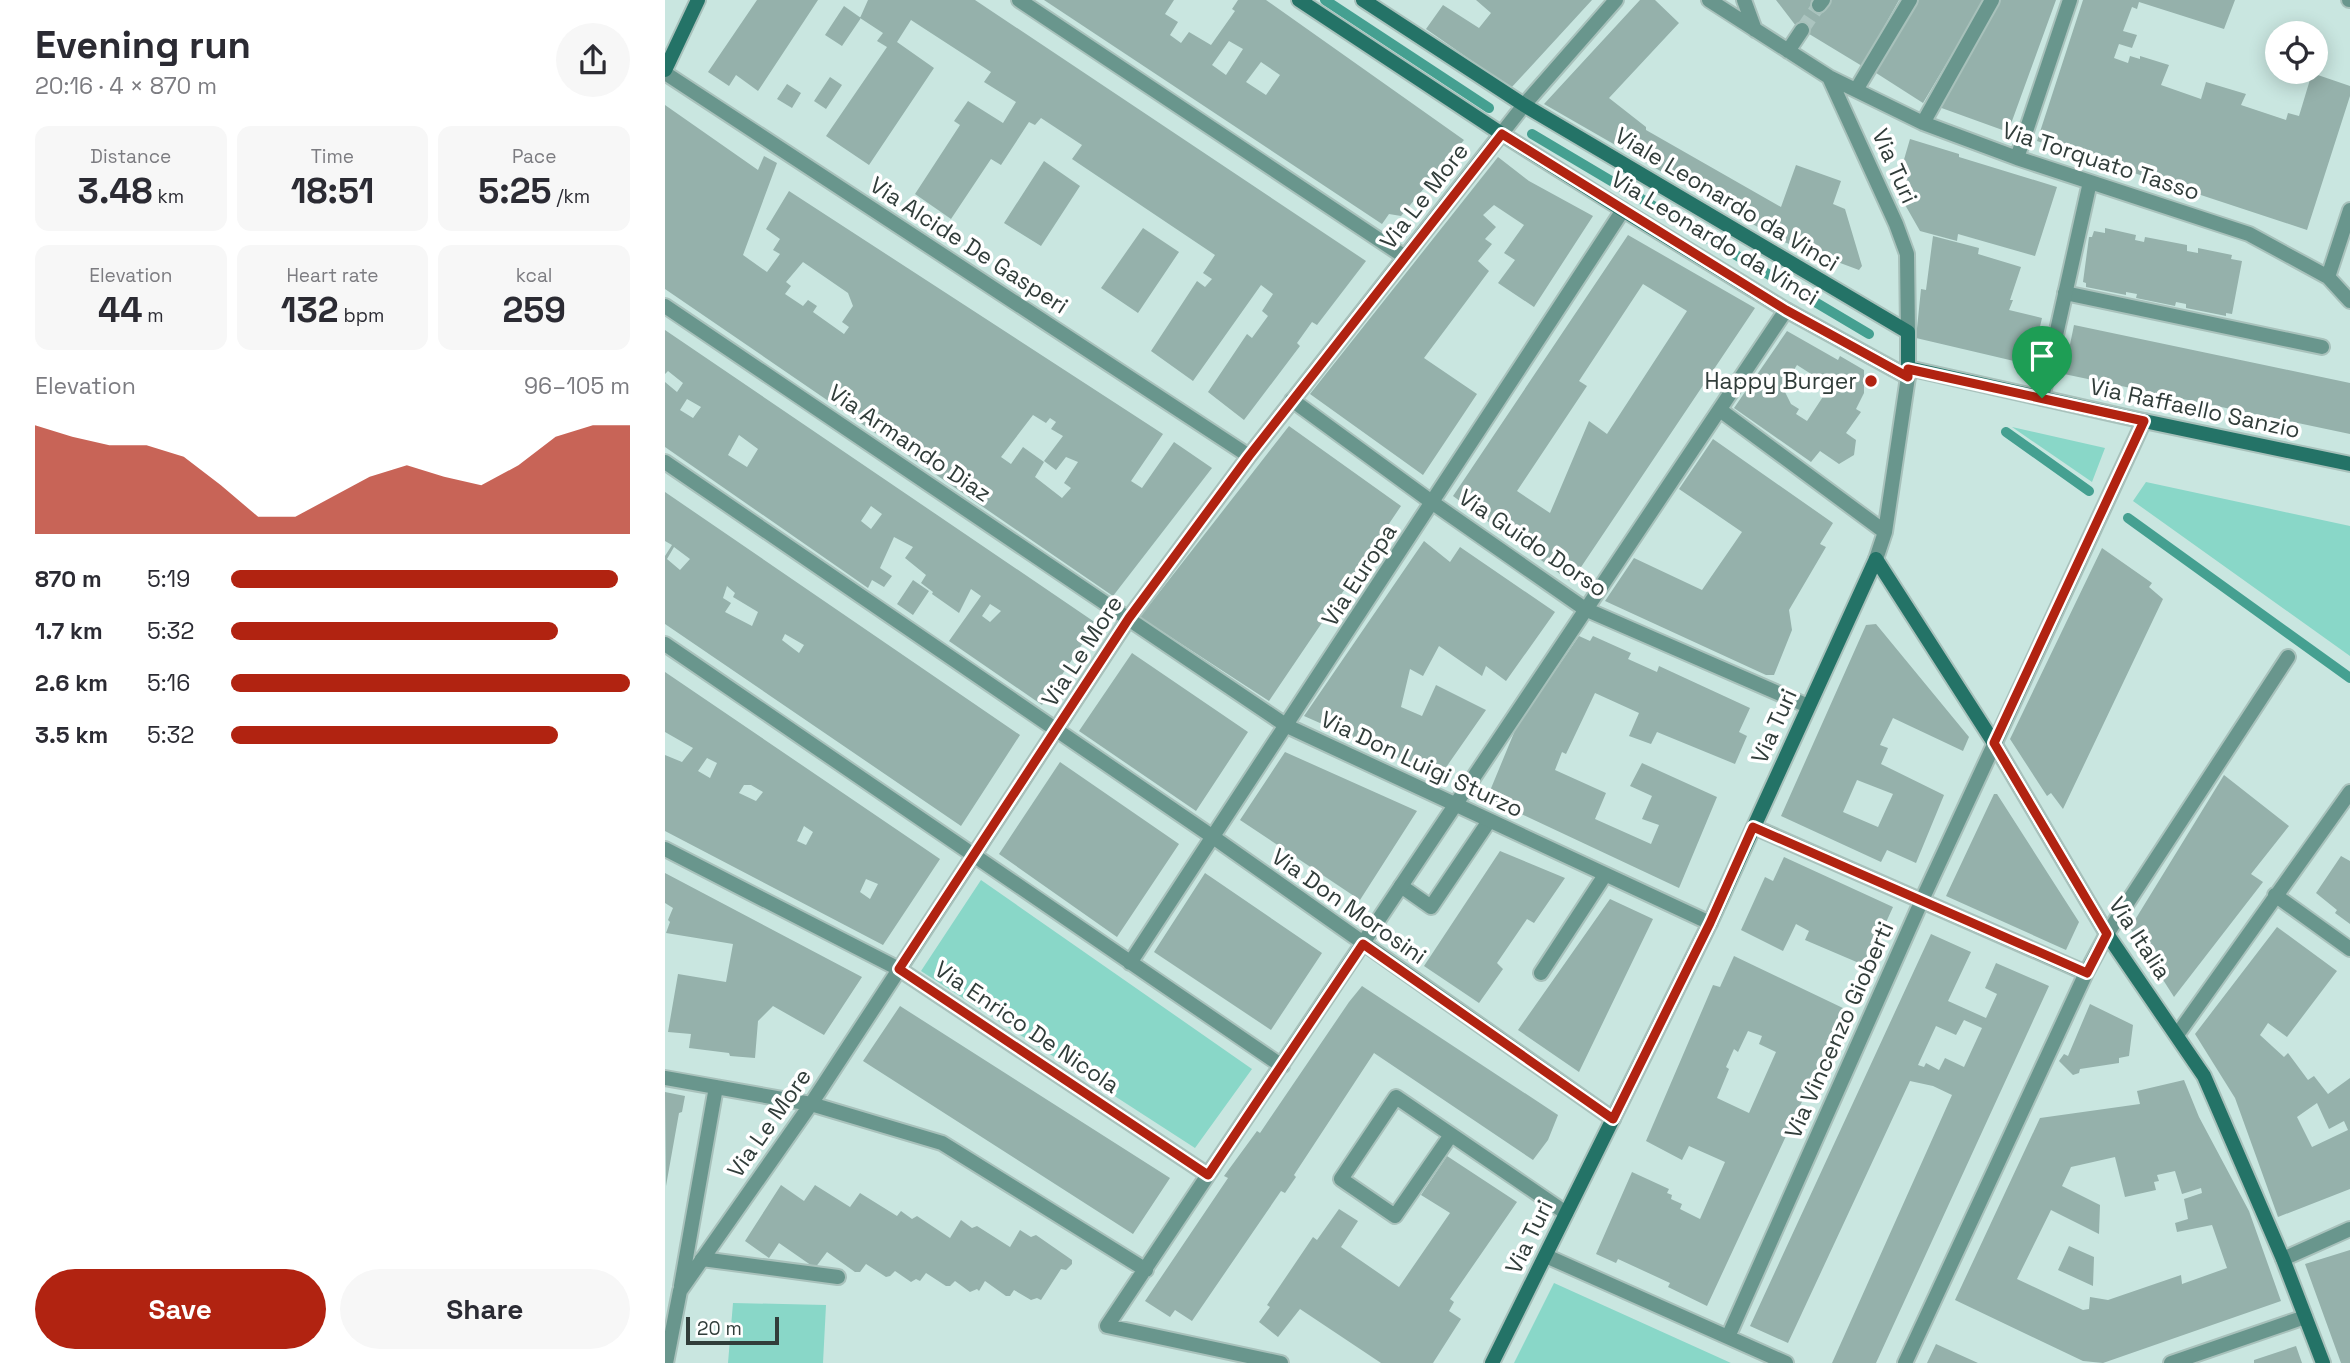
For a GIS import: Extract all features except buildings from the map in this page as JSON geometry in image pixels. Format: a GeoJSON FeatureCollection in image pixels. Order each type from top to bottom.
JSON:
{"type":"FeatureCollection","features":[{"type":"Feature","properties":{"kind":"street"},"geometry":{"type":"LineString","coordinates":[[665,72],[698,0]]}},
{"type":"Feature","properties":{"kind":"street"},"geometry":{"type":"LineString","coordinates":[[1019,0],[1405,257]]}},
{"type":"Feature","properties":{"kind":"street","name":"Via Leonardo da Vinci"},"geometry":{"type":"LineString","coordinates":[[1299,0],[1502,134],[1786,310],[1908,373]]}},
{"type":"Feature","properties":{"kind":"street","name":"Viale Leonardo da Vinci"},"geometry":{"type":"LineString","coordinates":[[1363,0],[1524,105],[1908,332]]}},
{"type":"Feature","properties":{"kind":"street","name":"Via Le More"},"geometry":{"type":"LineString","coordinates":[[680,1291],[811,1104],[1129,618],[1292,400],[1524,105],[1616,0]]}},
{"type":"Feature","properties":{"kind":"street","name":"Via Torquato Tasso"},"geometry":{"type":"LineString","coordinates":[[1709,0],[1829,77],[1923,123],[2017,158],[2249,234],[2328,277],[2350,301]]}},
{"type":"Feature","properties":{"kind":"street"},"geometry":{"type":"LineString","coordinates":[[1744,0],[1755,30]]}},
{"type":"Feature","properties":{"kind":"street"},"geometry":{"type":"LineString","coordinates":[[1856,90],[1910,0]]}},
{"type":"Feature","properties":{"kind":"street"},"geometry":{"type":"LineString","coordinates":[[1923,123],[1992,0]]}},
{"type":"Feature","properties":{"kind":"street"},"geometry":{"type":"LineString","coordinates":[[2017,158],[2070,0]]}},
{"type":"Feature","properties":{"kind":"street"},"geometry":{"type":"LineString","coordinates":[[1789,51],[1803,30]]}},
{"type":"Feature","properties":{"kind":"street","name":"Via Alcide De Gasperi"},"geometry":{"type":"LineString","coordinates":[[665,72],[1249,456]]}},
{"type":"Feature","properties":{"kind":"street","name":"Via Turi"},"geometry":{"type":"LineString","coordinates":[[1492,1363],[1710,923],[1876,559],[1885,532],[1908,373],[1907,254],[1829,77]]}},
{"type":"Feature","properties":{"kind":"street"},"geometry":{"type":"LineString","coordinates":[[2042,398],[2089,182]]}},
{"type":"Feature","properties":{"kind":"street","name":"Via Europa"},"geometry":{"type":"LineString","coordinates":[[1130,963],[1623,210]]}},
{"type":"Feature","properties":{"kind":"street"},"geometry":{"type":"LineString","coordinates":[[2328,277],[2350,210]]}},
{"type":"Feature","properties":{"kind":"street"},"geometry":{"type":"LineString","coordinates":[[2065,293],[2322,347]]}},
{"type":"Feature","properties":{"kind":"street","name":"Via Armando Diaz"},"geometry":{"type":"LineString","coordinates":[[665,306],[1129,618]]}},
{"type":"Feature","properties":{"kind":"street"},"geometry":{"type":"LineString","coordinates":[[1281,1363],[1107,1326],[1786,310]]}},
{"type":"Feature","properties":{"kind":"street","name":"Via Raffaello Sanzio"},"geometry":{"type":"LineString","coordinates":[[1908,373],[2042,398],[2350,464]]}},
{"type":"Feature","properties":{"kind":"street","name":"Via Guido Dorso"},"geometry":{"type":"LineString","coordinates":[[1292,400],[1585,609],[1808,706]]}},
{"type":"Feature","properties":{"kind":"street"},"geometry":{"type":"LineString","coordinates":[[1720,410],[1885,532]]}},
{"type":"Feature","properties":{"kind":"street","name":"Via Vincenzo Gioberti"},"geometry":{"type":"LineString","coordinates":[[1728,1337],[1922,900],[2144,421]]}},
{"type":"Feature","properties":{"kind":"street","name":"Via Don Morosini"},"geometry":{"type":"LineString","coordinates":[[665,462],[1213,837],[1613,1119]]}},
{"type":"Feature","properties":{"kind":"street","name":"Via Italia"},"geometry":{"type":"LineString","coordinates":[[1876,559],[1994,743],[2107,934],[2204,1076],[2283,1259],[2323,1363]]}},
{"type":"Feature","properties":{"kind":"street","name":"Via Don Luigi Sturzo"},"geometry":{"type":"LineString","coordinates":[[1129,618],[1287,726],[1710,923]]}},
{"type":"Feature","properties":{"kind":"street"},"geometry":{"type":"LineString","coordinates":[[665,644],[1282,1066]]}},
{"type":"Feature","properties":{"kind":"street"},"geometry":{"type":"LineString","coordinates":[[1905,1363],[2107,934],[2288,657]]}},
{"type":"Feature","properties":{"kind":"street"},"geometry":{"type":"LineString","coordinates":[[2177,1035],[2350,792]]}},
{"type":"Feature","properties":{"kind":"street"},"geometry":{"type":"LineString","coordinates":[[1401,886],[1431,908],[1489,821]]}},
{"type":"Feature","properties":{"kind":"street"},"geometry":{"type":"LineString","coordinates":[[1753,827],[2087,973]]}},
{"type":"Feature","properties":{"kind":"street","name":"Via Enrico De Nicola"},"geometry":{"type":"LineString","coordinates":[[665,849],[899,969],[1208,1175]]}},
{"type":"Feature","properties":{"kind":"street"},"geometry":{"type":"LineString","coordinates":[[1541,973],[1605,875]]}},
{"type":"Feature","properties":{"kind":"street"},"geometry":{"type":"LineString","coordinates":[[2275,895],[2350,949]]}},
{"type":"Feature","properties":{"kind":"street"},"geometry":{"type":"LineString","coordinates":[[665,1078],[811,1104],[942,1143],[1146,1270]]}},
{"type":"Feature","properties":{"kind":"street","name":"Via Le More"},"geometry":{"type":"LineString","coordinates":[[666,1363],[669,1327],[680,1291],[716,1087]]}},
{"type":"Feature","properties":{"kind":"street"},"geometry":{"type":"LineString","coordinates":[[1451,1135],[1395,1216],[1341,1179],[1397,1097],[1566,1213]]}},
{"type":"Feature","properties":{"kind":"street"},"geometry":{"type":"LineString","coordinates":[[2283,1259],[2350,1229]]}},
{"type":"Feature","properties":{"kind":"street"},"geometry":{"type":"LineString","coordinates":[[1546,1256],[1786,1363]]}},
{"type":"Feature","properties":{"kind":"street"},"geometry":{"type":"LineString","coordinates":[[702,1259],[838,1277]]}},
{"type":"Feature","properties":{"kind":"street"},"geometry":{"type":"LineString","coordinates":[[2171,1363],[2305,1317]]}},
{"type":"Feature","properties":{"kind":"green space"},"geometry":{"type":"Polygon","coordinates":[[[2012,427],[2105,448],[2092,482],[2012,427]]]}},
{"type":"Feature","properties":{"kind":"green space"},"geometry":{"type":"Polygon","coordinates":[[[2146,482],[2350,526],[2350,656],[2133,501],[2146,482]]]}},
{"type":"Feature","properties":{"kind":"green space"},"geometry":{"type":"Polygon","coordinates":[[[981,880],[1252,1069],[1195,1148],[921,971],[981,880]]]}},
{"type":"Feature","properties":{"kind":"green space"},"geometry":{"type":"Polygon","coordinates":[[[1554,1283],[1731,1363],[1514,1363],[1554,1283]]]}},
{"type":"Feature","properties":{"kind":"green space"},"geometry":{"type":"Polygon","coordinates":[[[733,1303],[826,1305],[823,1363],[728,1363],[733,1303]]]}},
{"type":"Feature","properties":{"kind":"waterway"},"geometry":{"type":"LineString","coordinates":[[1325,0],[1489,108]]}},
{"type":"Feature","properties":{"kind":"waterway"},"geometry":{"type":"LineString","coordinates":[[1532,134],[1869,334]]}},
{"type":"Feature","properties":{"kind":"waterway"},"geometry":{"type":"LineString","coordinates":[[2006,432],[2089,491]]}},
{"type":"Feature","properties":{"kind":"waterway"},"geometry":{"type":"LineString","coordinates":[[2128,518],[2350,678]]}},
{"type":"Feature","properties":{"kind":"tunnel"},"geometry":{"type":"LineString","coordinates":[[1802,30],[1819,5]]}},
{"type":"Feature","properties":{"kind":"place","name":"Happy Burger"},"geometry":{"type":"Point","coordinates":[1871,381]}},
{"type":"Feature","properties":{"kind":"route"},"geometry":{"type":"LineString","coordinates":[[1502,134],[1786,310],[1908,377],[1908,369],[2042,398],[2144,421],[1994,743],[2107,934],[2087,973],[1753,827],[1710,923],[1613,1119],[1363,944],[1208,1175],[899,969],[1129,618],[1249,456],[1502,134]]}}]}
